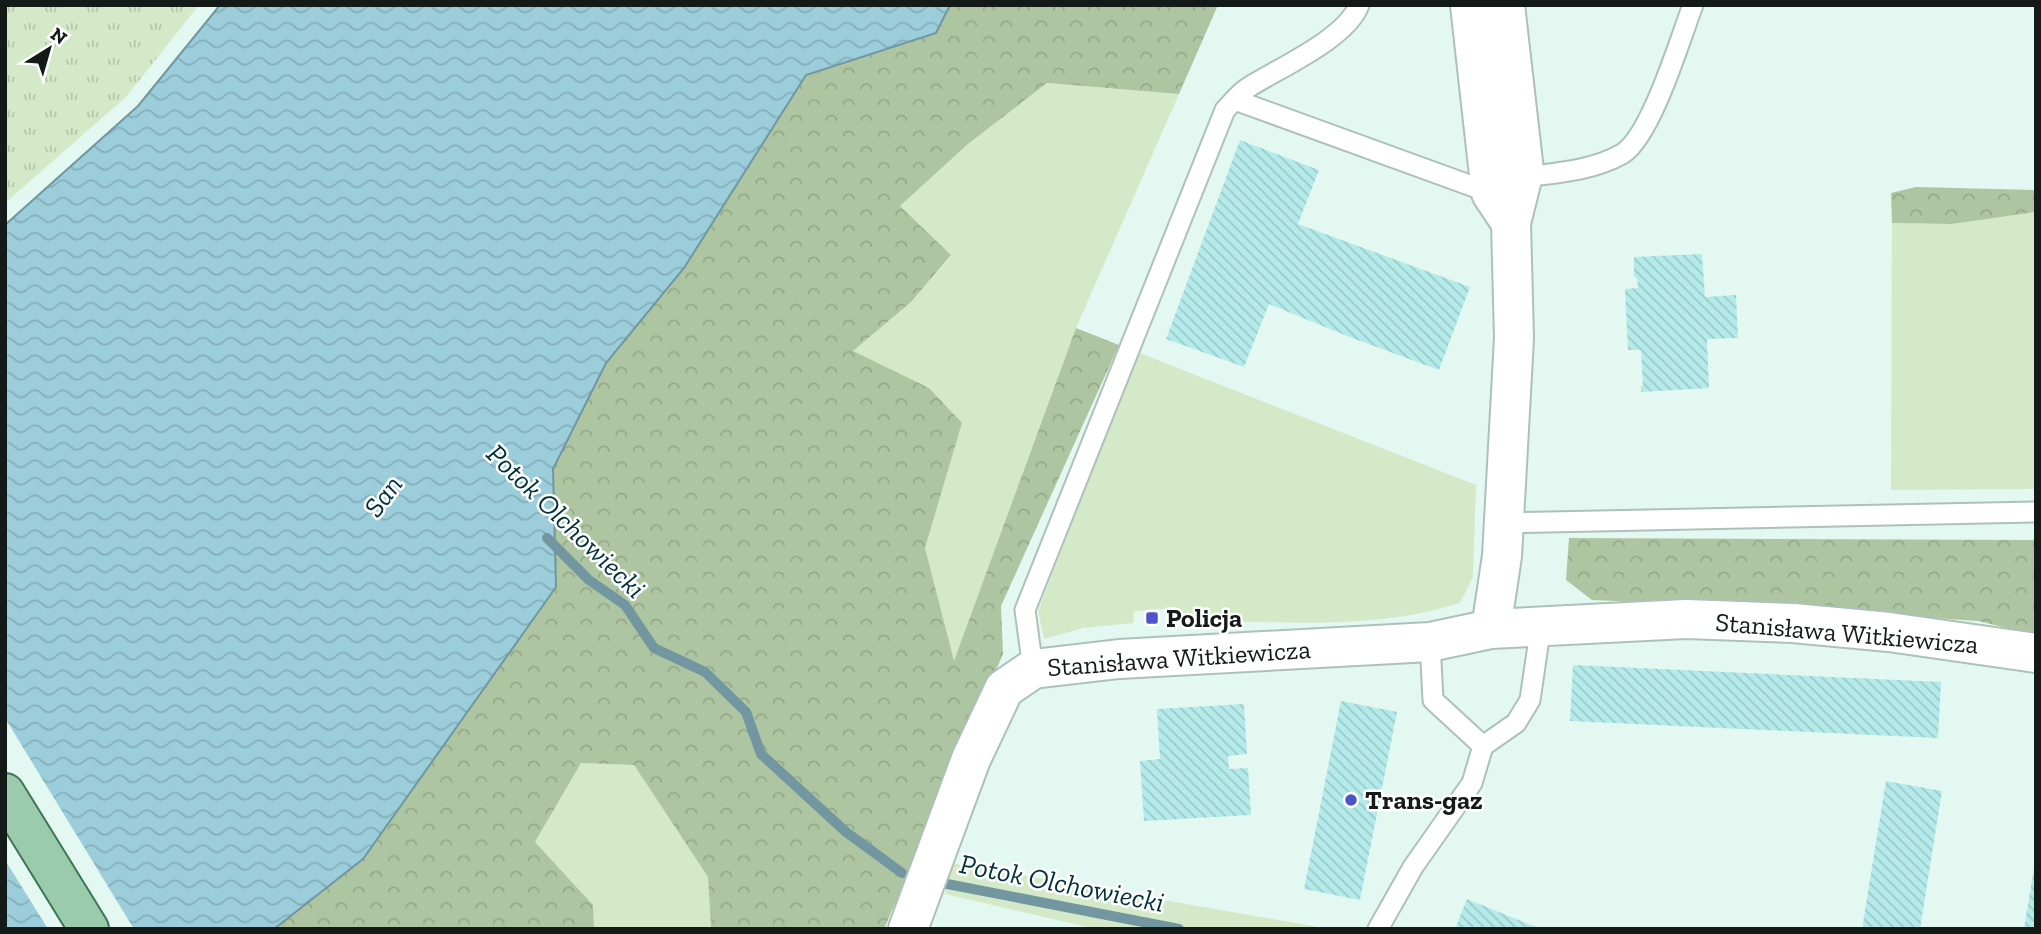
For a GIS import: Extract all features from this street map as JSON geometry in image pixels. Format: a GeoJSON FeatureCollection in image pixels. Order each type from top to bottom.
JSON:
{"type":"FeatureCollection","features":[{"type":"Feature","properties":{"kind":"main road"},"geometry":{"type":"LineString","coordinates":[[5,793],[89,929]]}},
{"type":"Feature","properties":{"kind":"street"},"geometry":{"type":"LineString","coordinates":[[1470,5],[1508,198],[1514,338],[1502,556],[1491,629]]}},
{"type":"Feature","properties":{"kind":"street"},"geometry":{"type":"LineString","coordinates":[[1505,5],[1524,171],[1508,198]]}},
{"type":"Feature","properties":{"kind":"street","name":"Stanisława Witkiewicza"},"geometry":{"type":"LineString","coordinates":[[908,929],[971,759],[1004,689],[1033,669],[1119,659],[1430,642],[1491,629],[1541,625],[1686,619],[1793,623],[1889,632],[2036,653]]}},
{"type":"Feature","properties":{"kind":"lane"},"geometry":{"type":"LineString","coordinates":[[1033,669],[1025,610],[1225,110],[1246,88],[1329,39],[1355,15],[1359,5]]}},
{"type":"Feature","properties":{"kind":"lane"},"geometry":{"type":"LineString","coordinates":[[1235,100],[1508,198],[1573,170],[1610,160],[1625,152],[1637,139],[1655,105],[1693,5]]}},
{"type":"Feature","properties":{"kind":"lane"},"geometry":{"type":"LineString","coordinates":[[1504,523],[2036,512]]}},
{"type":"Feature","properties":{"kind":"lane"},"geometry":{"type":"LineString","coordinates":[[1378,929],[1413,867],[1472,783],[1483,746],[1516,723],[1530,700],[1541,625]]}},
{"type":"Feature","properties":{"kind":"lane"},"geometry":{"type":"LineString","coordinates":[[1430,642],[1433,700],[1483,746]]}},
{"type":"Feature","properties":{"kind":"green space"},"geometry":{"type":"Polygon","coordinates":[[[5,5],[199,5],[126,97],[5,203],[5,5]]]}},
{"type":"Feature","properties":{"kind":"green space"},"geometry":{"type":"Polygon","coordinates":[[[950,5],[1218,5],[1179,94],[1047,83],[968,144],[900,206],[951,255],[911,302],[853,351],[929,388],[962,423],[925,548],[954,661],[1076,328],[1119,345],[1001,606],[1003,654],[884,929],[711,929],[708,877],[634,765],[581,763],[535,842],[593,905],[594,929],[274,929],[363,859],[556,587],[553,469],[606,363],[684,268],[806,75],[936,33],[950,5]]]}},
{"type":"Feature","properties":{"kind":"green space"},"geometry":{"type":"Polygon","coordinates":[[[1047,83],[1179,94],[1076,328],[954,663],[925,548],[962,423],[853,351],[911,302],[951,256],[900,206],[968,144],[1047,83]]]}},
{"type":"Feature","properties":{"kind":"green space"},"geometry":{"type":"Polygon","coordinates":[[[1916,187],[2036,190],[2036,212],[1952,224],[1892,223],[1891,193],[1916,187]]]}},
{"type":"Feature","properties":{"kind":"green space"},"geometry":{"type":"Polygon","coordinates":[[[2036,212],[2036,489],[1891,490],[1892,223],[1952,224],[2036,212]]]}},
{"type":"Feature","properties":{"kind":"green space"},"geometry":{"type":"Polygon","coordinates":[[[1137,352],[1476,485],[1473,577],[1460,603],[1391,618],[1320,623],[1178,619],[1176,608],[1134,611],[1133,623],[1083,628],[1044,639],[1038,611],[1137,352]]]}},
{"type":"Feature","properties":{"kind":"green space"},"geometry":{"type":"Polygon","coordinates":[[[1569,538],[2036,540],[2036,635],[1978,621],[1787,608],[1592,600],[1566,580],[1569,538]]]}},
{"type":"Feature","properties":{"kind":"green space"},"geometry":{"type":"Polygon","coordinates":[[[581,763],[634,765],[708,877],[711,929],[594,929],[593,905],[535,842],[581,763]]]}},
{"type":"Feature","properties":{"kind":"green space"},"geometry":{"type":"Polygon","coordinates":[[[951,863],[1330,929],[1096,929],[945,894],[951,863]]]}},
{"type":"Feature","properties":{"kind":"water","name":"San"},"geometry":{"type":"Polygon","coordinates":[[[220,5],[950,5],[936,33],[806,75],[684,268],[606,363],[553,469],[556,587],[363,859],[274,929],[5,929],[5,225],[138,106],[220,5]]]}},
{"type":"Feature","properties":{"kind":"pier"},"geometry":{"type":"Polygon","coordinates":[[[5,718],[134,929],[48,929],[5,860],[5,718]]]}},
{"type":"Feature","properties":{"kind":"building"},"geometry":{"type":"Polygon","coordinates":[[[1240,140],[1319,170],[1298,224],[1470,287],[1439,370],[1269,304],[1244,367],[1166,339],[1240,140]]]}},
{"type":"Feature","properties":{"kind":"building"},"geometry":{"type":"Polygon","coordinates":[[[1702,254],[1705,297],[1736,295],[1738,338],[1707,339],[1709,388],[1641,392],[1641,350],[1628,350],[1625,289],[1638,288],[1637,277],[1634,277],[1634,257],[1702,254]]]}},
{"type":"Feature","properties":{"kind":"building"},"geometry":{"type":"Polygon","coordinates":[[[1573,665],[1941,682],[1938,738],[1570,721],[1573,665]]]}},
{"type":"Feature","properties":{"kind":"building","name":"Trans-gaz"},"geometry":{"type":"Polygon","coordinates":[[[1341,701],[1397,712],[1360,900],[1304,889],[1341,701]]]}},
{"type":"Feature","properties":{"kind":"building"},"geometry":{"type":"Polygon","coordinates":[[[1244,704],[1247,754],[1228,756],[1229,769],[1248,768],[1251,815],[1144,821],[1140,761],[1160,759],[1157,709],[1244,704]]]}},
{"type":"Feature","properties":{"kind":"building"},"geometry":{"type":"Polygon","coordinates":[[[1886,781],[1942,791],[1920,929],[1862,929],[1886,781]]]}},
{"type":"Feature","properties":{"kind":"building"},"geometry":{"type":"Polygon","coordinates":[[[2034,868],[2036,929],[2024,929],[2034,868]]]}},
{"type":"Feature","properties":{"kind":"building"},"geometry":{"type":"Polygon","coordinates":[[[1467,899],[1541,929],[1455,929],[1467,899]]]}},
{"type":"Feature","properties":{"kind":"waterway","name":"Potok Olchowiecki"},"geometry":{"type":"LineString","coordinates":[[547,538],[589,580],[625,605],[654,648],[705,672],[746,712],[761,754],[846,832],[902,873]]}},
{"type":"Feature","properties":{"kind":"waterway","name":"Potok Olchowiecki"},"geometry":{"type":"LineString","coordinates":[[937,882],[1179,929]]}},
{"type":"Feature","properties":{"kind":"place","name":"Policja"},"geometry":{"type":"Point","coordinates":[1152,618]}},
{"type":"Feature","properties":{"kind":"place","name":"Trans-gaz"},"geometry":{"type":"Point","coordinates":[1351,800]}}]}
